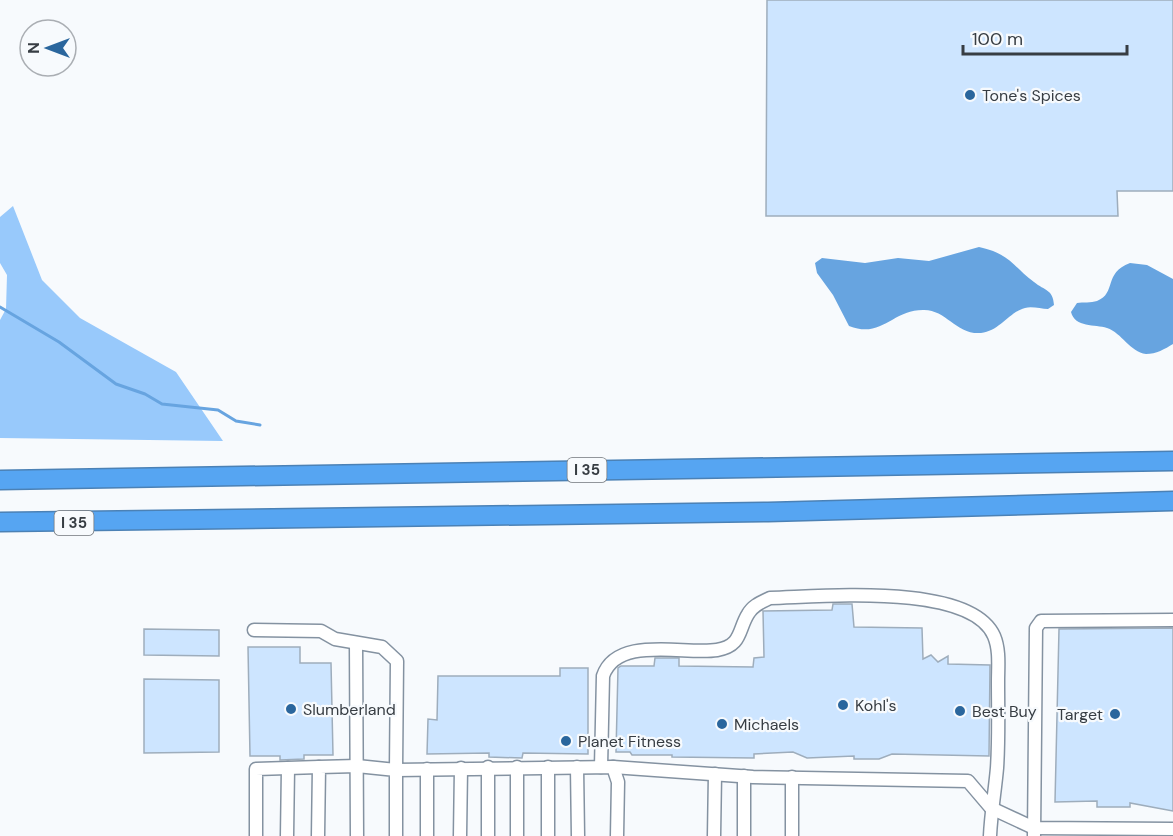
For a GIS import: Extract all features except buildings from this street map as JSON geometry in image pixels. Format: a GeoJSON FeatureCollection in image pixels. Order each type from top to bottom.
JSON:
{"type":"FeatureCollection","features":[{"type":"Feature","properties":{"kind":"highway","name":"I 35"},"geometry":{"type":"LineString","coordinates":[[0,480],[1173,461]]}},
{"type":"Feature","properties":{"kind":"highway","name":"I 35"},"geometry":{"type":"LineString","coordinates":[[0,522],[756,513],[1173,501]]}},
{"type":"Feature","properties":{"kind":"street"},"geometry":{"type":"LineString","coordinates":[[617,836],[618,782],[607,767],[603,676],[606,667],[618,657],[632,651],[717,650],[732,644],[744,628],[747,615],[756,605],[770,598],[874,595],[940,603],[965,609],[984,620],[994,636],[998,648],[998,729],[997,768],[991,808],[990,836]]}},
{"type":"Feature","properties":{"kind":"street"},"geometry":{"type":"LineString","coordinates":[[1034,832],[1036,628],[1041,621],[1173,620]]}},
{"type":"Feature","properties":{"kind":"street"},"geometry":{"type":"LineString","coordinates":[[254,630],[321,631],[335,639],[382,646],[397,661],[396,836]]}},
{"type":"Feature","properties":{"kind":"street"},"geometry":{"type":"LineString","coordinates":[[356,643],[357,836]]}},
{"type":"Feature","properties":{"kind":"street"},"geometry":{"type":"LineString","coordinates":[[256,836],[256,769],[357,766],[396,770],[607,767],[744,776],[968,781],[991,808],[1034,832],[1173,829]]}},
{"type":"Feature","properties":{"kind":"street"},"geometry":{"type":"LineString","coordinates":[[318,836],[319,767]]}},
{"type":"Feature","properties":{"kind":"street"},"geometry":{"type":"LineString","coordinates":[[488,767],[488,836]]}},
{"type":"Feature","properties":{"kind":"street"},"geometry":{"type":"LineString","coordinates":[[517,767],[518,836]]}},
{"type":"Feature","properties":{"kind":"street"},"geometry":{"type":"LineString","coordinates":[[548,767],[548,836]]}},
{"type":"Feature","properties":{"kind":"street"},"geometry":{"type":"LineString","coordinates":[[577,767],[578,836]]}},
{"type":"Feature","properties":{"kind":"street"},"geometry":{"type":"LineString","coordinates":[[287,836],[288,768]]}},
{"type":"Feature","properties":{"kind":"street"},"geometry":{"type":"LineString","coordinates":[[460,836],[461,768]]}},
{"type":"Feature","properties":{"kind":"street"},"geometry":{"type":"LineString","coordinates":[[427,769],[427,836]]}},
{"type":"Feature","properties":{"kind":"street"},"geometry":{"type":"LineString","coordinates":[[714,836],[715,774]]}},
{"type":"Feature","properties":{"kind":"street"},"geometry":{"type":"LineString","coordinates":[[744,776],[744,836]]}},
{"type":"Feature","properties":{"kind":"street"},"geometry":{"type":"LineString","coordinates":[[792,777],[792,836]]}},
{"type":"Feature","properties":{"kind":"shaded area"},"geometry":{"type":"Polygon","coordinates":[[[13,206],[42,280],[80,318],[176,372],[223,441],[0,438],[0,320],[6,309],[7,275],[0,263],[0,217],[13,206]]]}},
{"type":"Feature","properties":{"kind":"shaded area"},"geometry":{"type":"Polygon","coordinates":[[[979,247],[1005,257],[1048,291],[1054,305],[1048,309],[1031,307],[1019,310],[994,329],[981,333],[972,333],[938,313],[923,310],[903,314],[879,327],[860,329],[849,326],[833,295],[817,273],[815,263],[822,258],[865,263],[898,258],[929,261],[979,247]]]}},
{"type":"Feature","properties":{"kind":"shaded area"},"geometry":{"type":"Polygon","coordinates":[[[1130,263],[1147,265],[1173,279],[1173,344],[1153,353],[1140,353],[1112,330],[1081,323],[1073,317],[1071,312],[1077,303],[1095,302],[1103,297],[1116,272],[1130,263]]]}},
{"type":"Feature","properties":{"kind":"waterway"},"geometry":{"type":"LineString","coordinates":[[0,307],[59,342],[116,384],[145,394],[162,404],[218,410],[236,421],[260,425]]}},
{"type":"Feature","properties":{"kind":"place","name":"Tone's Spices"},"geometry":{"type":"Point","coordinates":[970,95]}},
{"type":"Feature","properties":{"kind":"place","name":"Kohl's"},"geometry":{"type":"Point","coordinates":[843,705]}},
{"type":"Feature","properties":{"kind":"place","name":"Slumberland"},"geometry":{"type":"Point","coordinates":[291,709]}},
{"type":"Feature","properties":{"kind":"place","name":"Best Buy"},"geometry":{"type":"Point","coordinates":[960,711]}},
{"type":"Feature","properties":{"kind":"place","name":"Target"},"geometry":{"type":"Point","coordinates":[1115,714]}},
{"type":"Feature","properties":{"kind":"place","name":"Michaels"},"geometry":{"type":"Point","coordinates":[722,724]}},
{"type":"Feature","properties":{"kind":"place","name":"Planet Fitness"},"geometry":{"type":"Point","coordinates":[566,741]}}]}
